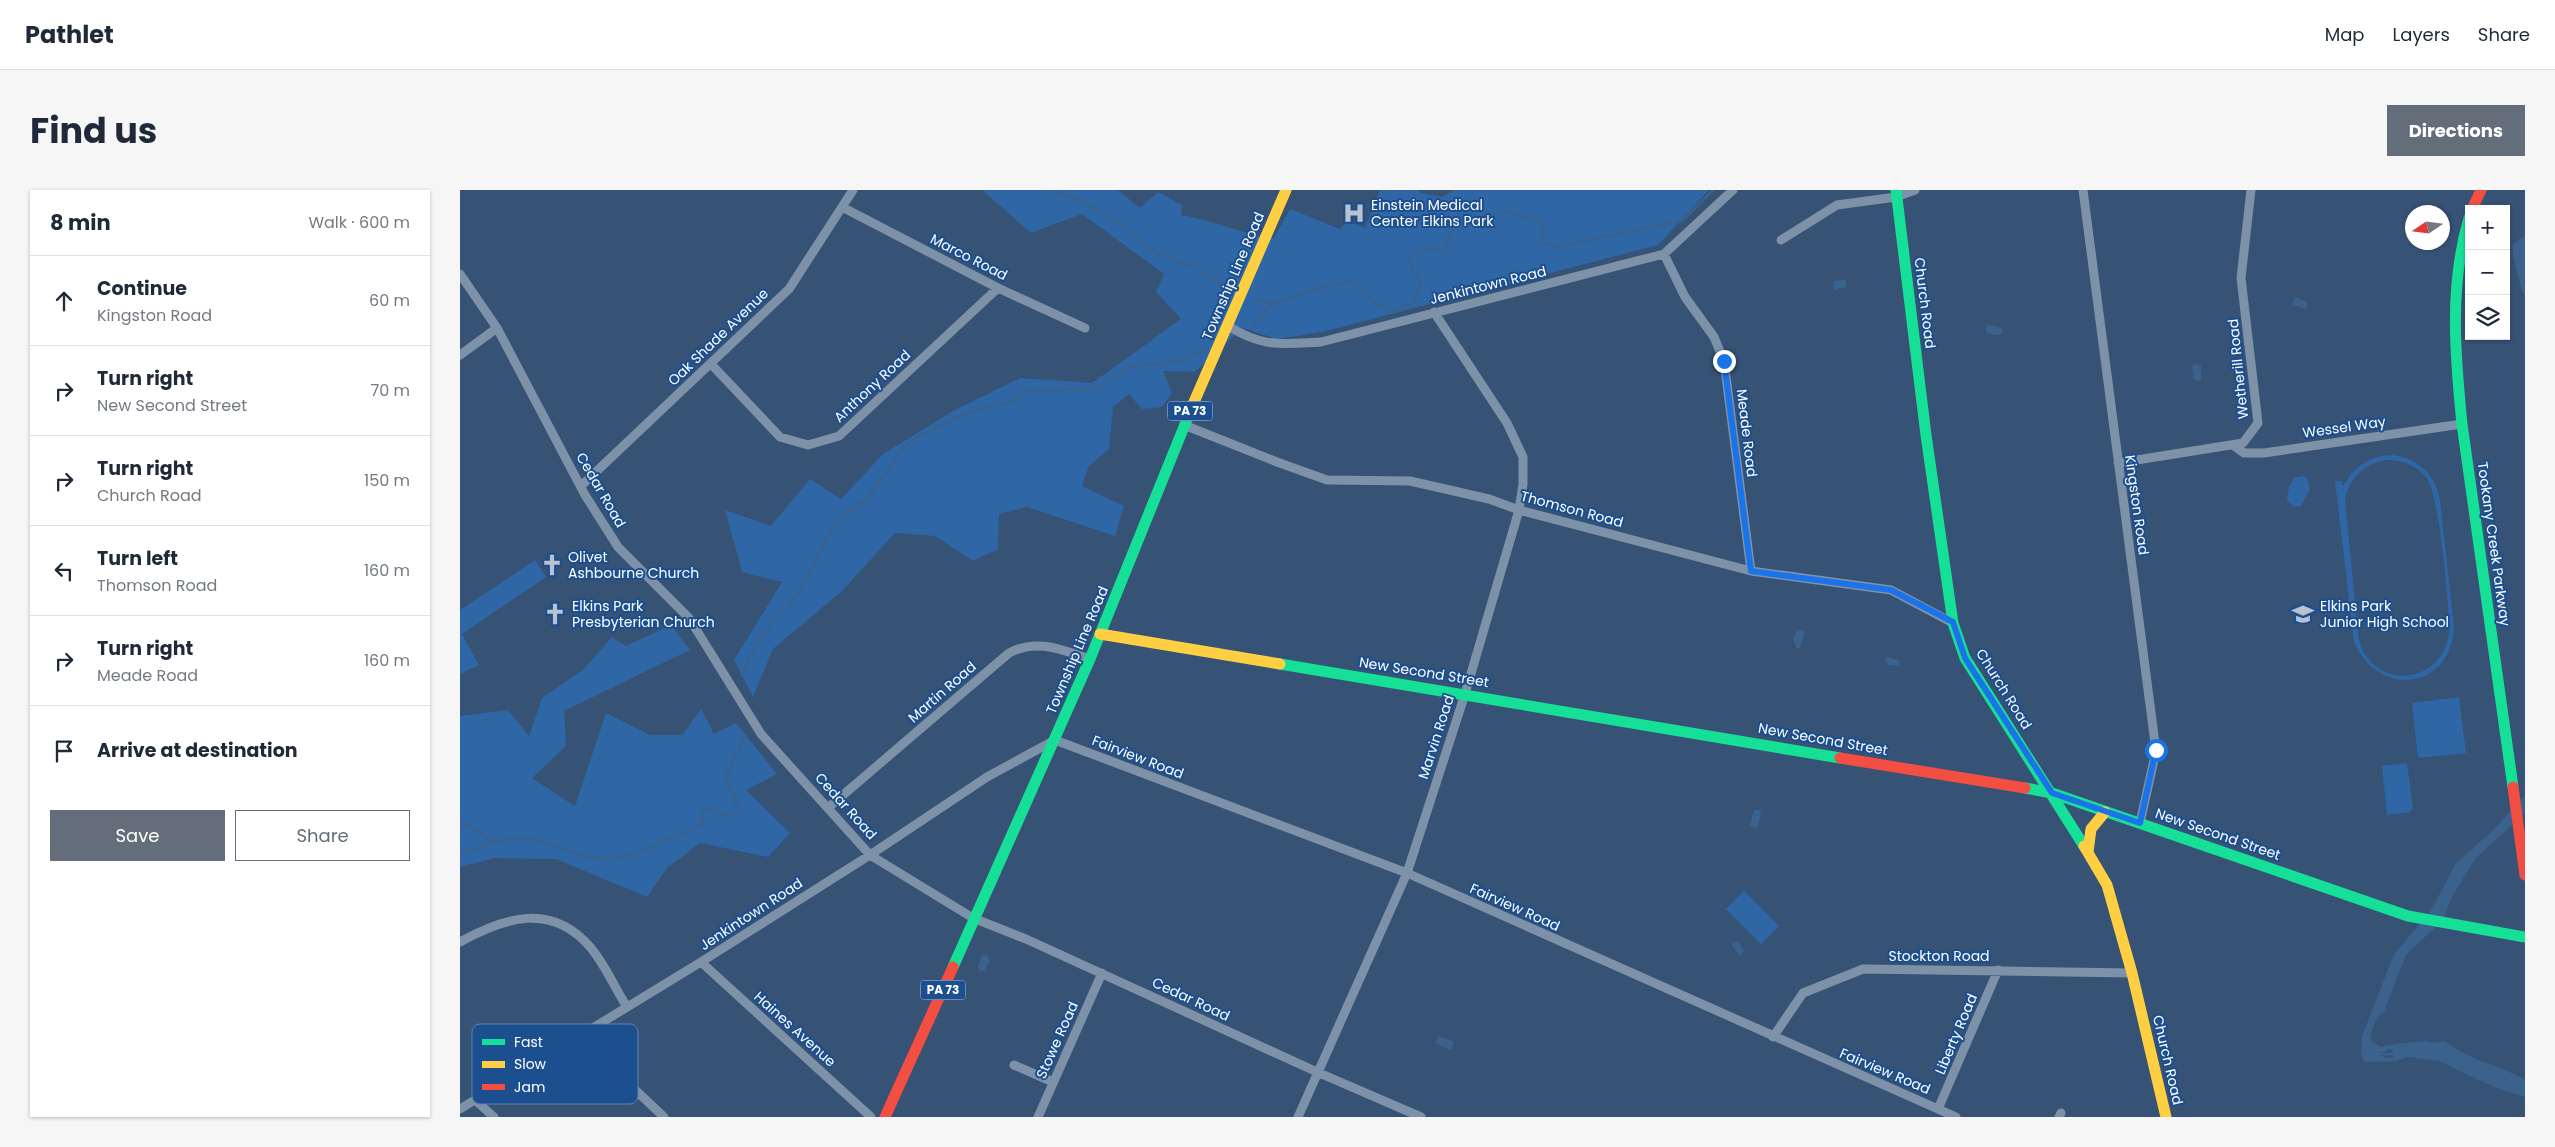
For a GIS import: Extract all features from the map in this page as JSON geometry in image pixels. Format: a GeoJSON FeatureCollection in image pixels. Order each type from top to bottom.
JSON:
{"type":"FeatureCollection","features":[{"type":"Feature","properties":{"kind":"street","name":"Oak Shade Avenue"},"geometry":{"type":"LineString","coordinates":[[581,486],[712,364],[789,289],[853,190]]}},
{"type":"Feature","properties":{"kind":"street","name":"Jenkintown Road"},"geometry":{"type":"LineString","coordinates":[[1228,326],[1248,338],[1271,345],[1321,342],[1664,254],[1733,190]]}},
{"type":"Feature","properties":{"kind":"street"},"geometry":{"type":"LineString","coordinates":[[1781,240],[1837,205],[1915,190]]}},
{"type":"Feature","properties":{"kind":"street","name":"Kingston Road"},"geometry":{"type":"LineString","coordinates":[[2083,190],[2156,750],[2140,823]]}},
{"type":"Feature","properties":{"kind":"street","name":"Wetherill Road"},"geometry":{"type":"LineString","coordinates":[[2118,463],[2243,443],[2258,424],[2241,278],[2251,190]]}},
{"type":"Feature","properties":{"kind":"street"},"geometry":{"type":"LineString","coordinates":[[2474,205],[2481,190]]}},
{"type":"Feature","properties":{"kind":"street","name":"Township Line Road"},"geometry":{"type":"LineString","coordinates":[[885,1117],[929,1024],[973,918],[1090,659],[1184,425],[1228,326],[1282,192]]}},
{"type":"Feature","properties":{"kind":"street","name":"Church Road"},"geometry":{"type":"LineString","coordinates":[[1896,193],[1926,435],[1953,622],[1965,658],[2052,793],[2107,884],[2132,973],[2166,1117]]}},
{"type":"Feature","properties":{"kind":"street","name":"Marco Road"},"geometry":{"type":"LineString","coordinates":[[842,207],[998,288],[1085,328]]}},
{"type":"Feature","properties":{"kind":"street","name":"Tookany Creek Parkway"},"geometry":{"type":"LineString","coordinates":[[2465,235],[2456,272],[2457,370],[2462,424],[2514,800],[2521,830],[2525,875]]}},
{"type":"Feature","properties":{"kind":"street","name":"Meade Road"},"geometry":{"type":"LineString","coordinates":[[1664,254],[1685,297],[1714,337],[1724,361],[1751,571]]}},
{"type":"Feature","properties":{"kind":"street","name":"Cedar Road"},"geometry":{"type":"LineString","coordinates":[[460,274],[497,328],[581,486],[618,547],[689,618],[761,734],[870,854],[973,918],[1026,939],[1421,1117]]}},
{"type":"Feature","properties":{"kind":"street","name":"Anthony Road"},"geometry":{"type":"LineString","coordinates":[[712,364],[780,437],[808,445],[839,436],[998,288]]}},
{"type":"Feature","properties":{"kind":"street","name":"Marvin Road"},"geometry":{"type":"LineString","coordinates":[[1298,1117],[1407,873],[1465,694],[1520,510],[1524,484],[1523,457],[1507,423],[1434,312]]}},
{"type":"Feature","properties":{"kind":"street"},"geometry":{"type":"LineString","coordinates":[[460,355],[497,328]]}},
{"type":"Feature","properties":{"kind":"street","name":"Wessel Way"},"geometry":{"type":"LineString","coordinates":[[2233,445],[2244,453],[2264,453],[2462,424]]}},
{"type":"Feature","properties":{"kind":"street","name":"Thomson Road"},"geometry":{"type":"LineString","coordinates":[[1184,425],[1276,462],[1327,480],[1410,481],[1489,499],[1520,510],[1751,571],[1891,590],[1953,622]]}},
{"type":"Feature","properties":{"kind":"street","name":"New Second Street"},"geometry":{"type":"LineString","coordinates":[[1100,634],[2052,793],[2408,916],[2525,937]]}},
{"type":"Feature","properties":{"kind":"street","name":"Martin Road"},"geometry":{"type":"LineString","coordinates":[[829,807],[1009,653],[1025,646],[1040,645],[1090,659]]}},
{"type":"Feature","properties":{"kind":"street","name":"Jenkintown Road"},"geometry":{"type":"LineString","coordinates":[[600,1024],[701,962],[987,777],[1055,740]]}},
{"type":"Feature","properties":{"kind":"street","name":"Fairview Road"},"geometry":{"type":"LineString","coordinates":[[1055,740],[1407,873],[1772,1037],[1956,1117]]}},
{"type":"Feature","properties":{"kind":"street"},"geometry":{"type":"LineString","coordinates":[[2088,852],[2090,826],[2106,812]]}},
{"type":"Feature","properties":{"kind":"street"},"geometry":{"type":"LineString","coordinates":[[460,942],[506,920],[529,917],[550,920],[568,928],[592,949],[627,1007]]}},
{"type":"Feature","properties":{"kind":"street","name":"Haines Avenue"},"geometry":{"type":"LineString","coordinates":[[701,962],[871,1117]]}},
{"type":"Feature","properties":{"kind":"street","name":"Stockton Road"},"geometry":{"type":"LineString","coordinates":[[1772,1037],[1804,993],[1863,969],[2132,973]]}},
{"type":"Feature","properties":{"kind":"street","name":"Liberty Road"},"geometry":{"type":"LineString","coordinates":[[1938,1108],[1998,970]]}},
{"type":"Feature","properties":{"kind":"street","name":"Stowe Road"},"geometry":{"type":"LineString","coordinates":[[1038,1117],[1102,973]]}},
{"type":"Feature","properties":{"kind":"street"},"geometry":{"type":"LineString","coordinates":[[1014,1065],[1053,1082]]}},
{"type":"Feature","properties":{"kind":"street"},"geometry":{"type":"LineString","coordinates":[[638,1093],[664,1117]]}},
{"type":"Feature","properties":{"kind":"street","name":"Jenkintown Road"},"geometry":{"type":"LineString","coordinates":[[460,1109],[472,1102]]}},
{"type":"Feature","properties":{"kind":"street"},"geometry":{"type":"LineString","coordinates":[[479,1104],[494,1117]]}},
{"type":"Feature","properties":{"kind":"shaded area"},"geometry":{"type":"Polygon","coordinates":[[[982,190],[1118,190],[1140,208],[1158,192],[1182,205],[1181,215],[1274,238],[1290,209],[1340,229],[1347,221],[1365,228],[1380,190],[1418,190],[1421,193],[1442,197],[1454,190],[1709,190],[1658,245],[1322,332],[1277,339],[1242,328],[1195,372],[1163,371],[1172,393],[1162,407],[1142,409],[1129,394],[1113,407],[1109,449],[1089,466],[1082,486],[1124,506],[1115,536],[1027,507],[999,514],[998,549],[973,561],[935,536],[895,533],[841,592],[773,649],[753,697],[734,660],[782,582],[742,572],[725,510],[771,526],[810,479],[841,499],[883,454],[953,411],[1020,378],[1092,383],[1181,319],[1156,292],[1164,274],[1082,214],[1031,233],[982,190]]]}},
{"type":"Feature","properties":{"kind":"shaded area"},"geometry":{"type":"Polygon","coordinates":[[[2525,235],[2525,294],[2522,292],[2513,255],[2513,245],[2525,235]]]}},
{"type":"Feature","properties":{"kind":"shaded area"},"geometry":{"type":"Polygon","coordinates":[[[1846,280],[1846,287],[1834,290],[1833,281],[1846,280]]]}},
{"type":"Feature","properties":{"kind":"shaded area"},"geometry":{"type":"Polygon","coordinates":[[[2295,297],[2307,302],[2307,308],[2304,309],[2292,304],[2295,297]]]}},
{"type":"Feature","properties":{"kind":"shaded area"},"geometry":{"type":"Polygon","coordinates":[[[1986,326],[2002,328],[2002,334],[1986,333],[1986,326]]]}},
{"type":"Feature","properties":{"kind":"shaded area"},"geometry":{"type":"Polygon","coordinates":[[[2195,364],[2201,366],[2201,381],[2194,380],[2192,367],[2195,364]]]}},
{"type":"Feature","properties":{"kind":"shaded area"},"geometry":{"type":"Polygon","coordinates":[[[2384,456],[2401,457],[2410,460],[2424,469],[2434,482],[2440,500],[2454,627],[2450,648],[2441,664],[2428,674],[2412,679],[2396,679],[2380,673],[2365,660],[2354,642],[2335,481],[2342,481],[2343,487],[2357,468],[2369,460],[2384,456]],[[2391,460],[2377,462],[2359,473],[2351,484],[2345,498],[2358,634],[2364,652],[2374,665],[2388,673],[2403,676],[2418,673],[2432,665],[2443,652],[2449,634],[2449,621],[2440,530],[2432,490],[2428,480],[2414,467],[2403,462],[2391,460]]]}},
{"type":"Feature","properties":{"kind":"shaded area"},"geometry":{"type":"Polygon","coordinates":[[[2307,477],[2310,489],[2301,506],[2294,507],[2287,500],[2289,486],[2293,482],[2293,478],[2307,477]]]}},
{"type":"Feature","properties":{"kind":"shaded area"},"geometry":{"type":"Polygon","coordinates":[[[535,560],[546,577],[462,634],[479,665],[460,674],[460,610],[535,560]]]}},
{"type":"Feature","properties":{"kind":"shaded area"},"geometry":{"type":"Polygon","coordinates":[[[671,625],[690,650],[564,711],[566,746],[532,778],[575,806],[606,713],[650,735],[682,735],[701,709],[714,734],[736,723],[777,774],[746,790],[790,833],[768,857],[700,843],[667,868],[647,897],[556,859],[495,858],[460,867],[460,716],[508,710],[529,736],[542,698],[583,670],[612,637],[626,646],[671,625]]]}},
{"type":"Feature","properties":{"kind":"shaded area"},"geometry":{"type":"Polygon","coordinates":[[[1798,630],[1805,632],[1800,648],[1796,648],[1793,638],[1798,630]]]}},
{"type":"Feature","properties":{"kind":"shaded area"},"geometry":{"type":"Polygon","coordinates":[[[1886,657],[1900,660],[1899,666],[1888,665],[1884,660],[1886,657]]]}},
{"type":"Feature","properties":{"kind":"shaded area"},"geometry":{"type":"Polygon","coordinates":[[[2459,697],[2466,753],[2418,758],[2412,703],[2459,697]]]}},
{"type":"Feature","properties":{"kind":"shaded area"},"geometry":{"type":"Polygon","coordinates":[[[2407,763],[2413,808],[2410,812],[2387,815],[2382,766],[2407,763]]]}},
{"type":"Feature","properties":{"kind":"shaded area"},"geometry":{"type":"Polygon","coordinates":[[[2525,796],[2525,813],[2475,859],[2453,895],[2442,921],[2406,955],[2384,1012],[2377,1017],[2370,1036],[2372,1042],[2381,1047],[2425,1041],[2436,1043],[2444,1041],[2473,1058],[2525,1079],[2525,1097],[2496,1088],[2439,1061],[2408,1057],[2396,1061],[2365,1062],[2361,1054],[2362,1036],[2394,954],[2430,912],[2456,863],[2490,833],[2525,796]],[[2389,1049],[2379,1055],[2388,1058],[2394,1057],[2393,1051],[2389,1049]]]}},
{"type":"Feature","properties":{"kind":"shaded area"},"geometry":{"type":"Polygon","coordinates":[[[1754,810],[1760,810],[1761,813],[1758,827],[1755,828],[1750,825],[1754,810]]]}},
{"type":"Feature","properties":{"kind":"shaded area"},"geometry":{"type":"Polygon","coordinates":[[[1744,891],[1779,926],[1761,944],[1726,909],[1744,891]]]}},
{"type":"Feature","properties":{"kind":"shaded area"},"geometry":{"type":"Polygon","coordinates":[[[1738,941],[1744,951],[1740,956],[1732,946],[1732,944],[1738,941]]]}},
{"type":"Feature","properties":{"kind":"shaded area"},"geometry":{"type":"Polygon","coordinates":[[[987,955],[990,961],[984,971],[980,971],[978,967],[981,956],[987,955]]]}},
{"type":"Feature","properties":{"kind":"shaded area"},"geometry":{"type":"Polygon","coordinates":[[[1439,1036],[1454,1042],[1451,1050],[1435,1043],[1439,1036]]]}},
{"type":"Feature","properties":{"kind":"waterway"},"geometry":{"type":"LineString","coordinates":[[1053,190],[1087,204],[1119,222],[1158,255],[1167,252],[1178,263],[1195,265],[1225,289]]}},
{"type":"Feature","properties":{"kind":"waterway"},"geometry":{"type":"LineString","coordinates":[[1251,329],[1271,304],[1326,286],[1350,282],[1376,304],[1393,311],[1413,303],[1421,285],[1408,259],[1429,249],[1445,248],[1460,212],[1465,208],[1494,214],[1511,211],[1516,215],[1542,221],[1542,241],[1555,247],[1682,221],[1713,190]]}},
{"type":"Feature","properties":{"kind":"waterway"},"geometry":{"type":"LineString","coordinates":[[1255,299],[1271,304]]}},
{"type":"Feature","properties":{"kind":"waterway"},"geometry":{"type":"LineString","coordinates":[[741,675],[759,640],[775,619],[787,609],[807,578],[836,521],[843,514],[867,499],[903,448],[919,436],[969,412],[1013,401],[1023,390],[1095,389],[1131,366],[1176,362],[1204,350]]}},
{"type":"Feature","properties":{"kind":"waterway"},"geometry":{"type":"LineString","coordinates":[[460,854],[498,841],[518,838],[537,840],[580,855],[606,859],[618,858],[642,851],[703,825],[701,813],[709,808],[727,816],[738,809],[726,776],[744,738]]}},
{"type":"Feature","properties":{"kind":"waterway"},"geometry":{"type":"LineString","coordinates":[[460,824],[467,824],[492,842]]}},
{"type":"Feature","properties":{"kind":"waterway"},"geometry":{"type":"LineString","coordinates":[[2377,1054],[2396,1054]]}},
{"type":"Feature","properties":{"kind":"traffic: fast"},"geometry":{"type":"LineString","coordinates":[[1896,190],[1926,435],[1953,623],[1965,658],[2084,846]]}},
{"type":"Feature","properties":{"kind":"traffic: fast"},"geometry":{"type":"LineString","coordinates":[[2465,235],[2458,269],[2456,295],[2457,372],[2462,424],[2513,787]]}},
{"type":"Feature","properties":{"kind":"traffic: fast"},"geometry":{"type":"LineString","coordinates":[[953,967],[1090,659],[1194,402]]}},
{"type":"Feature","properties":{"kind":"traffic: fast"},"geometry":{"type":"LineString","coordinates":[[1280,664],[1840,758]]}},
{"type":"Feature","properties":{"kind":"traffic: fast"},"geometry":{"type":"LineString","coordinates":[[2025,788],[2052,793],[2408,916],[2525,937]]}},
{"type":"Feature","properties":{"kind":"traffic: slow"},"geometry":{"type":"LineString","coordinates":[[1194,402],[1286,190]]}},
{"type":"Feature","properties":{"kind":"traffic: slow"},"geometry":{"type":"LineString","coordinates":[[1100,634],[1280,664]]}},
{"type":"Feature","properties":{"kind":"traffic: slow"},"geometry":{"type":"LineString","coordinates":[[2088,852],[2091,829],[2105,812]]}},
{"type":"Feature","properties":{"kind":"traffic: slow"},"geometry":{"type":"LineString","coordinates":[[2084,846],[2107,885],[2132,973],[2166,1117]]}},
{"type":"Feature","properties":{"kind":"traffic: jam"},"geometry":{"type":"LineString","coordinates":[[2474,205],[2481,190]]}},
{"type":"Feature","properties":{"kind":"traffic: jam"},"geometry":{"type":"LineString","coordinates":[[1840,758],[2025,788]]}},
{"type":"Feature","properties":{"kind":"traffic: jam"},"geometry":{"type":"LineString","coordinates":[[2513,787],[2525,875]]}},
{"type":"Feature","properties":{"kind":"traffic: jam"},"geometry":{"type":"LineString","coordinates":[[885,1117],[953,967]]}},
{"type":"Feature","properties":{"kind":"place","name":"Einstein Medical Center Elkins Park"},"geometry":{"type":"Point","coordinates":[1354,213]}},
{"type":"Feature","properties":{"kind":"place","name":"Olivet Ashbourne Church"},"geometry":{"type":"Point","coordinates":[552,565]}},
{"type":"Feature","properties":{"kind":"place","name":"Elkins Park Presbyterian Church"},"geometry":{"type":"Point","coordinates":[555,614]}},
{"type":"Feature","properties":{"kind":"place","name":"Elkins Park Junior High School"},"geometry":{"type":"Point","coordinates":[2303,614]}},
{"type":"Feature","properties":{"kind":"route"},"geometry":{"type":"LineString","coordinates":[[1724,361],[1751,571],[1891,590],[1953,622],[1965,658],[2052,793],[2140,823],[2156,750]]}}]}
